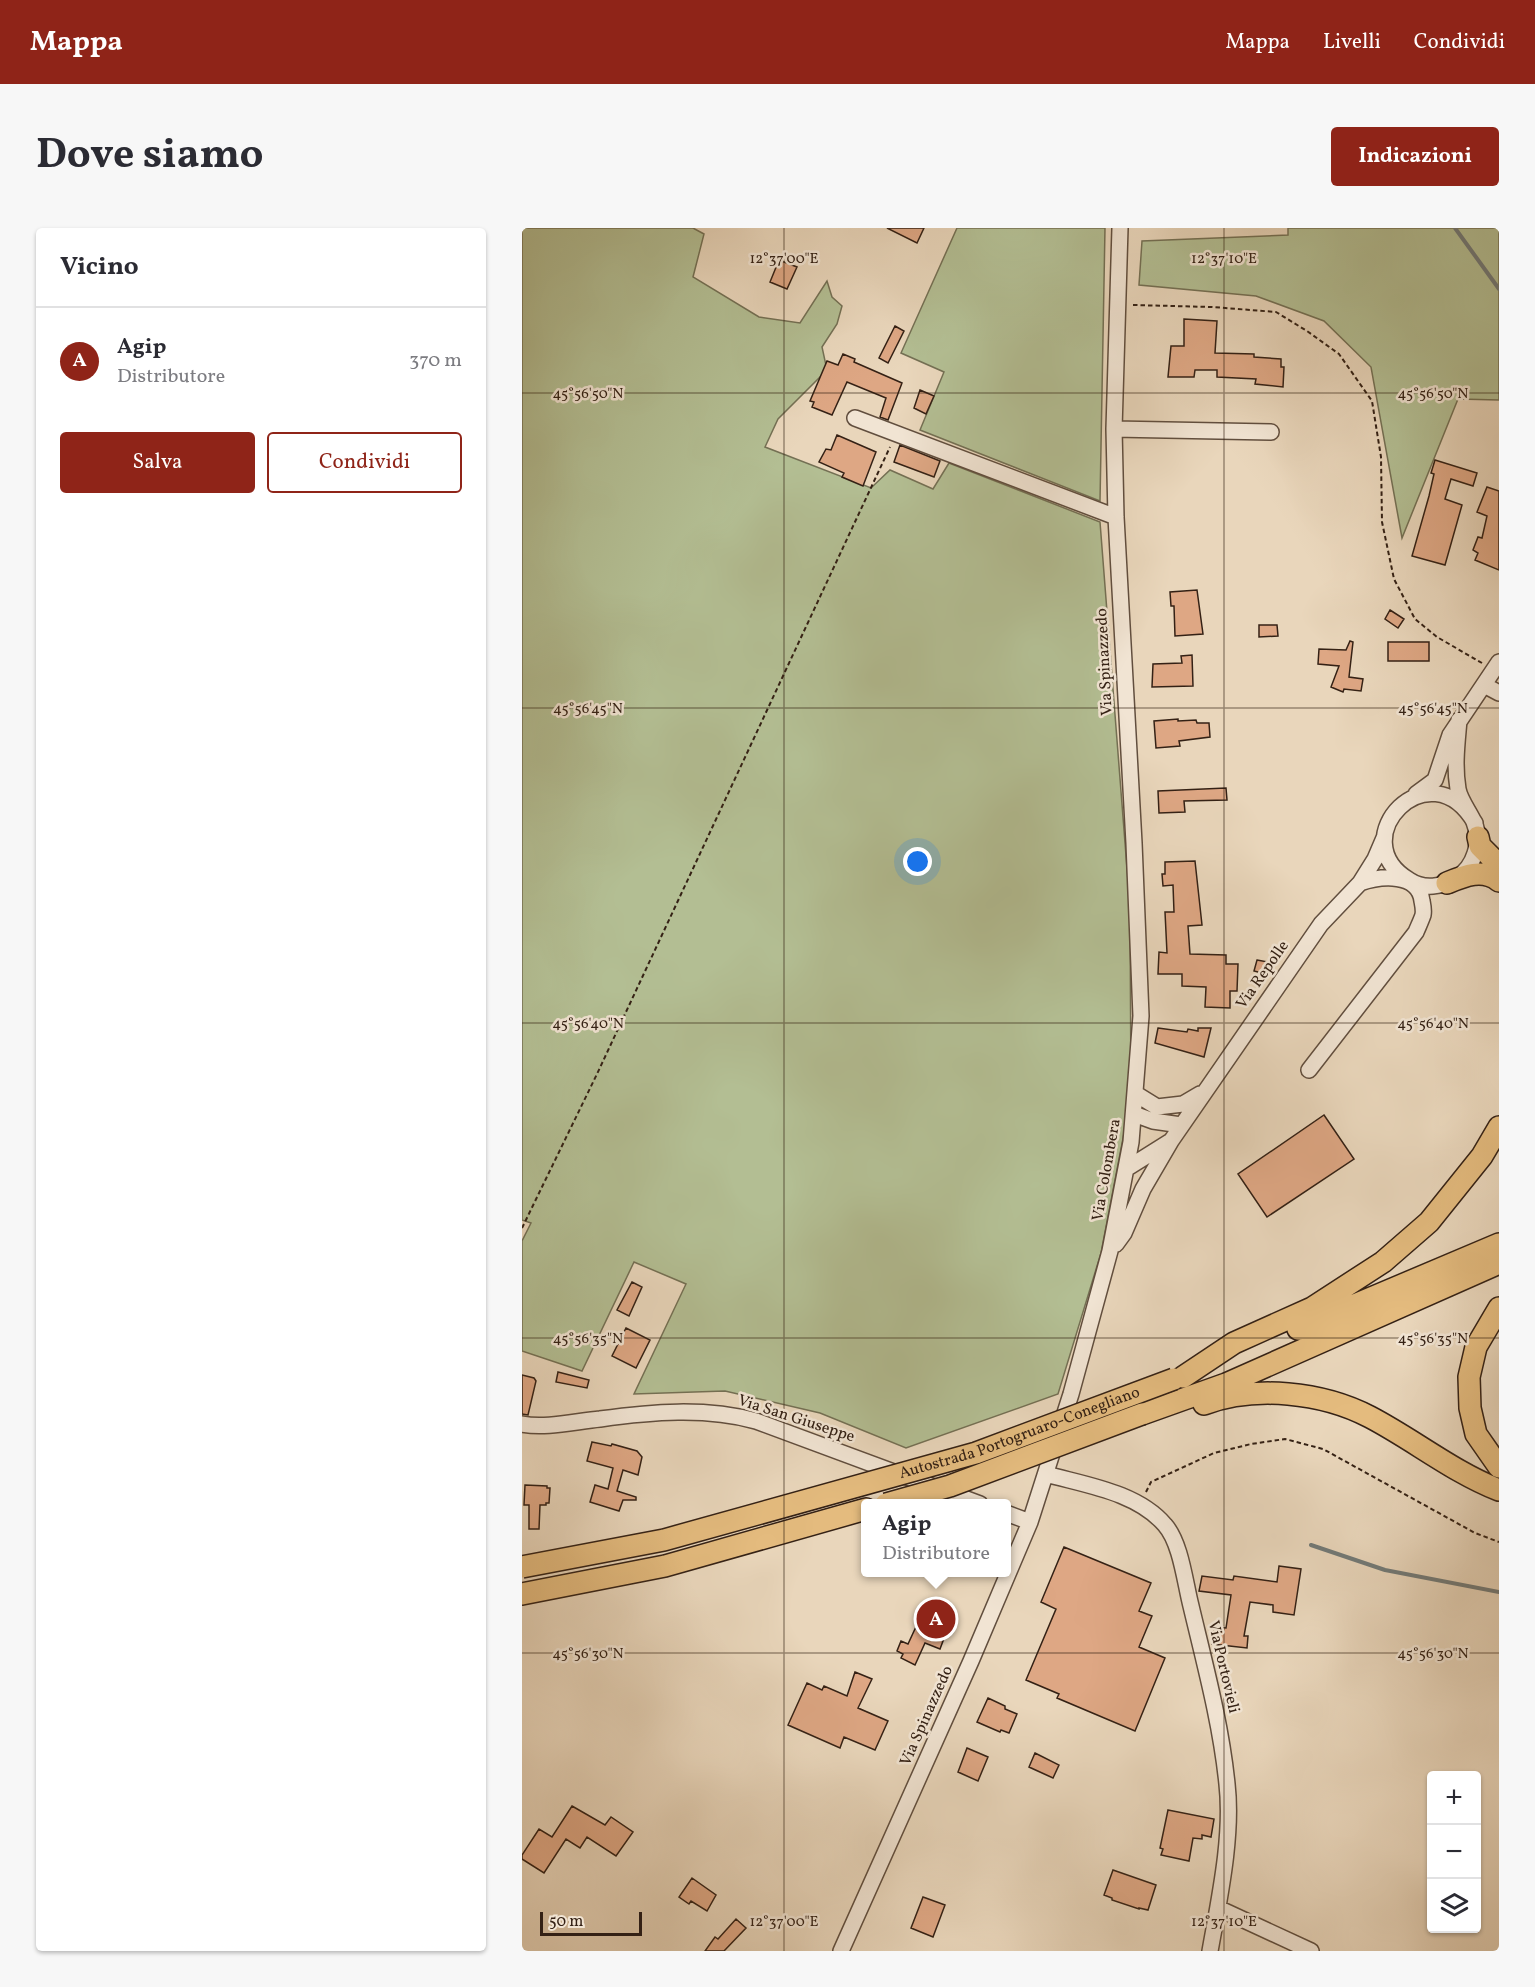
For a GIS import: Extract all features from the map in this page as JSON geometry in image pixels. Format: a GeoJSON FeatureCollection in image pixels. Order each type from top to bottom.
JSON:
{"type":"FeatureCollection","features":[{"type":"Feature","properties":{"kind":"highway"},"geometry":{"type":"LineString","coordinates":[[1476,830],[1480,846],[1499,865]]}},
{"type":"Feature","properties":{"kind":"highway"},"geometry":{"type":"LineString","coordinates":[[1448,883],[1470,874],[1493,876],[1499,881]]}},
{"type":"Feature","properties":{"kind":"highway"},"geometry":{"type":"LineString","coordinates":[[1179,1378],[1234,1343],[1312,1308],[1383,1262],[1430,1222],[1482,1156],[1499,1126]]}},
{"type":"Feature","properties":{"kind":"highway","name":"Autostrada Portogruaro-Conegliano"},"geometry":{"type":"LineString","coordinates":[[522,1567],[664,1540],[976,1453],[1179,1378],[1499,1244]]}},
{"type":"Feature","properties":{"kind":"highway","name":"Autostrada Portogruaro-Conegliano"},"geometry":{"type":"LineString","coordinates":[[901,1499],[1029,1469],[1499,1263]]}},
{"type":"Feature","properties":{"kind":"highway"},"geometry":{"type":"LineString","coordinates":[[1499,1308],[1476,1347],[1469,1377],[1470,1408],[1476,1434],[1499,1467]]}},
{"type":"Feature","properties":{"kind":"highway"},"geometry":{"type":"LineString","coordinates":[[1142,1420],[1245,1395],[1289,1394],[1329,1401],[1369,1416],[1477,1482],[1499,1490]]}},
{"type":"Feature","properties":{"kind":"highway"},"geometry":{"type":"LineString","coordinates":[[522,1594],[665,1566],[861,1510]]}},
{"type":"Feature","properties":{"kind":"street","name":"Via Spinazzedo"},"geometry":{"type":"LineString","coordinates":[[1120,228],[1114,429],[1116,517],[1141,1016],[1136,1094]]}},
{"type":"Feature","properties":{"kind":"street"},"geometry":{"type":"LineString","coordinates":[[855,418],[1116,517]]}},
{"type":"Feature","properties":{"kind":"street"},"geometry":{"type":"LineString","coordinates":[[1114,429],[1271,432]]}},
{"type":"Feature","properties":{"kind":"street","name":"Via Repolle"},"geometry":{"type":"LineString","coordinates":[[1110,1251],[1124,1233],[1143,1189],[1181,1125],[1321,924],[1359,883],[1375,859],[1384,838],[1386,825],[1393,813],[1402,803],[1435,780],[1450,735],[1496,666]]}},
{"type":"Feature","properties":{"kind":"street"},"geometry":{"type":"LineString","coordinates":[[1484,685],[1499,693]]}},
{"type":"Feature","properties":{"kind":"street","name":"Via Repolle"},"geometry":{"type":"LineString","coordinates":[[1459,720],[1455,756],[1458,792],[1476,830]]}},
{"type":"Feature","properties":{"kind":"street"},"geometry":{"type":"LineString","coordinates":[[1309,1070],[1416,932],[1424,913],[1437,893],[1460,876],[1470,865],[1476,852],[1476,830],[1467,811],[1443,795],[1428,793],[1414,796]]}},
{"type":"Feature","properties":{"kind":"street"},"geometry":{"type":"LineString","coordinates":[[1384,838],[1391,865],[1400,875],[1412,882],[1421,895],[1424,913]]}},
{"type":"Feature","properties":{"kind":"street"},"geometry":{"type":"LineString","coordinates":[[1359,883],[1374,878],[1395,878],[1424,886],[1448,883]]}},
{"type":"Feature","properties":{"kind":"street"},"geometry":{"type":"LineString","coordinates":[[1136,1094],[1157,1107],[1183,1104],[1203,1093]]}},
{"type":"Feature","properties":{"kind":"street","name":"Via Colombera"},"geometry":{"type":"LineString","coordinates":[[1110,1251],[1126,1169],[1136,1094]]}},
{"type":"Feature","properties":{"kind":"street"},"geometry":{"type":"LineString","coordinates":[[1134,1114],[1153,1121],[1181,1125]]}},
{"type":"Feature","properties":{"kind":"street","name":"Via Repolle"},"geometry":{"type":"LineString","coordinates":[[1126,1169],[1171,1141]]}},
{"type":"Feature","properties":{"kind":"street","name":"Via Spinazzedo"},"geometry":{"type":"LineString","coordinates":[[1011,1567],[1030,1522],[1046,1474],[1071,1394],[1110,1251]]}},
{"type":"Feature","properties":{"kind":"street","name":"Via San Giuseppe"},"geometry":{"type":"LineString","coordinates":[[522,1424],[567,1423],[674,1412],[735,1415],[969,1499]]}},
{"type":"Feature","properties":{"kind":"street","name":"Via Portovieli"},"geometry":{"type":"LineString","coordinates":[[1046,1474],[1112,1493],[1139,1505],[1154,1514],[1172,1534],[1215,1713],[1228,1793],[1227,1829],[1218,1908],[1210,1951]]}},
{"type":"Feature","properties":{"kind":"street"},"geometry":{"type":"LineString","coordinates":[[1011,1515],[1030,1522]]}},
{"type":"Feature","properties":{"kind":"street","name":"Via Spinazzedo"},"geometry":{"type":"LineString","coordinates":[[841,1951],[1007,1577]]}},
{"type":"Feature","properties":{"kind":"street"},"geometry":{"type":"LineString","coordinates":[[1218,1908],[1311,1951]]}},
{"type":"Feature","properties":{"kind":"path"},"geometry":{"type":"LineString","coordinates":[[1118,305],[1212,307],[1276,312],[1340,354],[1372,401],[1381,457],[1382,522],[1394,579],[1415,619],[1437,637],[1496,666]]}},
{"type":"Feature","properties":{"kind":"path"},"geometry":{"type":"LineString","coordinates":[[522,1228],[607,1052],[896,434]]}},
{"type":"Feature","properties":{"kind":"path"},"geometry":{"type":"LineString","coordinates":[[1139,1505],[1151,1482],[1178,1468],[1214,1453],[1285,1439],[1323,1449],[1475,1533],[1499,1542]]}},
{"type":"Feature","properties":{"kind":"green space"},"geometry":{"type":"Polygon","coordinates":[[[522,228],[693,228],[704,234],[693,277],[759,317],[800,323],[827,281],[832,297],[842,306],[837,324],[822,347],[827,370],[778,419],[765,447],[871,488],[890,470],[933,489],[949,463],[1100,522],[1130,907],[1131,1097],[1101,1253],[1058,1394],[906,1448],[820,1413],[725,1391],[634,1394],[686,1284],[634,1262],[582,1371],[522,1351],[522,1241],[531,1223],[522,1220],[522,228]]]}},
{"type":"Feature","properties":{"kind":"green space"},"geometry":{"type":"Polygon","coordinates":[[[957,228],[1105,228],[1100,501],[920,430],[944,372],[901,353],[957,228]]]}},
{"type":"Feature","properties":{"kind":"green space"},"geometry":{"type":"Polygon","coordinates":[[[1288,228],[1499,228],[1499,400],[1458,399],[1402,538],[1371,367],[1324,321],[1256,296],[1139,285],[1142,241],[1288,235],[1288,228]]]}},
{"type":"Feature","properties":{"kind":"building"},"geometry":{"type":"Polygon","coordinates":[[[887,228],[924,228],[917,243],[887,228]]]}},
{"type":"Feature","properties":{"kind":"building"},"geometry":{"type":"Polygon","coordinates":[[[779,260],[797,267],[787,289],[770,282],[779,260]]]}},
{"type":"Feature","properties":{"kind":"building"},"geometry":{"type":"Polygon","coordinates":[[[1184,319],[1217,321],[1215,353],[1254,354],[1254,357],[1281,359],[1281,367],[1284,367],[1283,387],[1255,384],[1256,379],[1217,377],[1217,370],[1195,370],[1194,377],[1168,377],[1171,346],[1184,346],[1184,319]]]}},
{"type":"Feature","properties":{"kind":"building"},"geometry":{"type":"Polygon","coordinates":[[[895,326],[904,331],[888,363],[879,358],[895,326]]]}},
{"type":"Feature","properties":{"kind":"building"},"geometry":{"type":"Polygon","coordinates":[[[843,354],[855,359],[854,362],[902,383],[888,420],[880,417],[886,398],[847,382],[832,415],[812,407],[814,402],[810,401],[827,361],[838,365],[843,354]]]}},
{"type":"Feature","properties":{"kind":"building"},"geometry":{"type":"Polygon","coordinates":[[[920,390],[934,396],[926,414],[914,408],[920,390]]]}},
{"type":"Feature","properties":{"kind":"building"},"geometry":{"type":"Polygon","coordinates":[[[837,435],[876,452],[863,486],[842,477],[844,473],[819,462],[826,449],[831,450],[837,435]]]}},
{"type":"Feature","properties":{"kind":"building"},"geometry":{"type":"Polygon","coordinates":[[[900,445],[940,461],[934,477],[894,462],[900,445]]]}},
{"type":"Feature","properties":{"kind":"building"},"geometry":{"type":"Polygon","coordinates":[[[1435,460],[1477,473],[1473,486],[1451,479],[1445,499],[1462,505],[1445,565],[1412,556],[1429,496],[1434,474],[1431,473],[1435,460]]]}},
{"type":"Feature","properties":{"kind":"building"},"geometry":{"type":"Polygon","coordinates":[[[1487,487],[1499,491],[1499,570],[1475,560],[1478,553],[1473,550],[1478,537],[1482,538],[1487,516],[1477,512],[1487,487]]]}},
{"type":"Feature","properties":{"kind":"building"},"geometry":{"type":"Polygon","coordinates":[[[1197,590],[1203,634],[1175,636],[1174,606],[1171,606],[1170,592],[1197,590]]]}},
{"type":"Feature","properties":{"kind":"building"},"geometry":{"type":"Polygon","coordinates":[[[1390,610],[1404,619],[1398,628],[1385,619],[1390,610]]]}},
{"type":"Feature","properties":{"kind":"building"},"geometry":{"type":"Polygon","coordinates":[[[1259,625],[1277,625],[1278,636],[1259,637],[1259,625]]]}},
{"type":"Feature","properties":{"kind":"building"},"geometry":{"type":"Polygon","coordinates":[[[1350,641],[1353,642],[1349,677],[1363,679],[1361,691],[1344,689],[1343,692],[1331,687],[1339,666],[1318,664],[1319,649],[1346,650],[1350,641]]]}},
{"type":"Feature","properties":{"kind":"building"},"geometry":{"type":"Polygon","coordinates":[[[1388,642],[1429,642],[1429,661],[1388,661],[1388,642]]]}},
{"type":"Feature","properties":{"kind":"building"},"geometry":{"type":"Polygon","coordinates":[[[1192,655],[1193,686],[1152,687],[1153,664],[1182,663],[1181,656],[1192,655]]]}},
{"type":"Feature","properties":{"kind":"building"},"geometry":{"type":"Polygon","coordinates":[[[1178,719],[1178,721],[1196,720],[1197,723],[1209,723],[1210,737],[1179,741],[1180,746],[1156,748],[1154,721],[1178,719]]]}},
{"type":"Feature","properties":{"kind":"building"},"geometry":{"type":"Polygon","coordinates":[[[1226,788],[1227,800],[1184,801],[1185,812],[1159,813],[1158,791],[1226,788]]]}},
{"type":"Feature","properties":{"kind":"building"},"geometry":{"type":"Polygon","coordinates":[[[1195,861],[1202,925],[1188,926],[1190,954],[1226,955],[1226,964],[1238,964],[1237,991],[1230,991],[1230,1008],[1205,1007],[1206,987],[1182,986],[1182,974],[1158,974],[1159,952],[1167,953],[1165,912],[1174,912],[1173,885],[1163,886],[1162,874],[1165,874],[1165,862],[1195,861]]]}},
{"type":"Feature","properties":{"kind":"building"},"geometry":{"type":"Polygon","coordinates":[[[1257,960],[1268,962],[1266,974],[1254,971],[1257,960]]]}},
{"type":"Feature","properties":{"kind":"building"},"geometry":{"type":"Polygon","coordinates":[[[1158,1028],[1187,1032],[1188,1029],[1198,1031],[1198,1028],[1211,1028],[1204,1057],[1155,1043],[1158,1028]]]}},
{"type":"Feature","properties":{"kind":"building"},"geometry":{"type":"Polygon","coordinates":[[[1324,1115],[1354,1159],[1267,1217],[1238,1174],[1324,1115]]]}},
{"type":"Feature","properties":{"kind":"building"},"geometry":{"type":"Polygon","coordinates":[[[632,1282],[642,1287],[629,1316],[617,1310],[632,1282]]]}},
{"type":"Feature","properties":{"kind":"building"},"geometry":{"type":"Polygon","coordinates":[[[626,1328],[650,1340],[636,1368],[612,1356],[626,1328]]]}},
{"type":"Feature","properties":{"kind":"building"},"geometry":{"type":"Polygon","coordinates":[[[558,1372],[589,1380],[587,1388],[556,1382],[558,1372]]]}},
{"type":"Feature","properties":{"kind":"building"},"geometry":{"type":"Polygon","coordinates":[[[522,1375],[534,1378],[536,1381],[528,1415],[522,1414],[522,1375]]]}},
{"type":"Feature","properties":{"kind":"building"},"geometry":{"type":"Polygon","coordinates":[[[592,1442],[611,1446],[612,1444],[637,1451],[642,1457],[638,1475],[623,1470],[617,1491],[636,1497],[636,1500],[623,1500],[619,1511],[590,1502],[595,1485],[608,1489],[613,1468],[587,1461],[592,1442]]]}},
{"type":"Feature","properties":{"kind":"building"},"geometry":{"type":"Polygon","coordinates":[[[525,1485],[550,1488],[549,1503],[540,1505],[539,1529],[529,1529],[529,1505],[524,1505],[525,1485]]]}},
{"type":"Feature","properties":{"kind":"building"},"geometry":{"type":"Polygon","coordinates":[[[1064,1547],[1151,1583],[1139,1611],[1152,1616],[1139,1647],[1165,1658],[1135,1731],[1057,1698],[1059,1694],[1026,1680],[1056,1609],[1041,1602],[1064,1547]]]}},
{"type":"Feature","properties":{"kind":"building"},"geometry":{"type":"Polygon","coordinates":[[[1279,1566],[1301,1569],[1294,1615],[1273,1612],[1273,1605],[1250,1602],[1244,1636],[1248,1636],[1247,1648],[1212,1644],[1214,1627],[1226,1628],[1231,1595],[1199,1591],[1202,1576],[1233,1580],[1234,1576],[1277,1582],[1279,1566]]]}},
{"type":"Feature","properties":{"kind":"building"},"geometry":{"type":"Polygon","coordinates":[[[921,1616],[943,1626],[942,1631],[946,1633],[940,1649],[925,1643],[915,1665],[901,1658],[903,1654],[897,1651],[901,1641],[908,1644],[921,1616]]]}},
{"type":"Feature","properties":{"kind":"building"},"geometry":{"type":"Polygon","coordinates":[[[855,1672],[872,1679],[858,1708],[888,1721],[875,1750],[844,1737],[840,1748],[788,1725],[807,1683],[822,1690],[824,1686],[847,1696],[855,1672]]]}},
{"type":"Feature","properties":{"kind":"building"},"geometry":{"type":"Polygon","coordinates":[[[988,1698],[1017,1714],[1009,1733],[1001,1730],[1000,1732],[977,1722],[988,1698]]]}},
{"type":"Feature","properties":{"kind":"building"},"geometry":{"type":"Polygon","coordinates":[[[967,1748],[988,1757],[978,1781],[958,1772],[967,1748]]]}},
{"type":"Feature","properties":{"kind":"building"},"geometry":{"type":"Polygon","coordinates":[[[1035,1753],[1059,1765],[1053,1778],[1029,1767],[1035,1753]]]}},
{"type":"Feature","properties":{"kind":"building"},"geometry":{"type":"Polygon","coordinates":[[[572,1806],[605,1825],[611,1817],[633,1832],[616,1856],[587,1837],[580,1848],[566,1839],[544,1873],[522,1859],[522,1855],[539,1829],[552,1837],[572,1806]]]}},
{"type":"Feature","properties":{"kind":"building"},"geometry":{"type":"Polygon","coordinates":[[[1168,1810],[1214,1819],[1211,1837],[1202,1835],[1202,1839],[1193,1838],[1189,1861],[1161,1855],[1163,1849],[1160,1848],[1168,1810]]]}},
{"type":"Feature","properties":{"kind":"building"},"geometry":{"type":"Polygon","coordinates":[[[1113,1870],[1156,1885],[1148,1910],[1112,1900],[1104,1895],[1113,1870]]]}},
{"type":"Feature","properties":{"kind":"building"},"geometry":{"type":"Polygon","coordinates":[[[692,1878],[716,1895],[707,1911],[679,1897],[692,1878]]]}},
{"type":"Feature","properties":{"kind":"building"},"geometry":{"type":"Polygon","coordinates":[[[923,1897],[945,1905],[933,1937],[911,1928],[923,1897]]]}},
{"type":"Feature","properties":{"kind":"building"},"geometry":{"type":"Polygon","coordinates":[[[736,1919],[746,1928],[724,1951],[705,1951],[715,1937],[718,1939],[736,1919]]]}},
{"type":"Feature","properties":{"kind":"waterway"},"geometry":{"type":"LineString","coordinates":[[1455,228],[1499,289]]}},
{"type":"Feature","properties":{"kind":"waterway"},"geometry":{"type":"LineString","coordinates":[[1311,1545],[1385,1570],[1499,1592]]}},
{"type":"Feature","properties":{"kind":"place","name":"Agip"},"geometry":{"type":"Point","coordinates":[936,1619]}}]}
